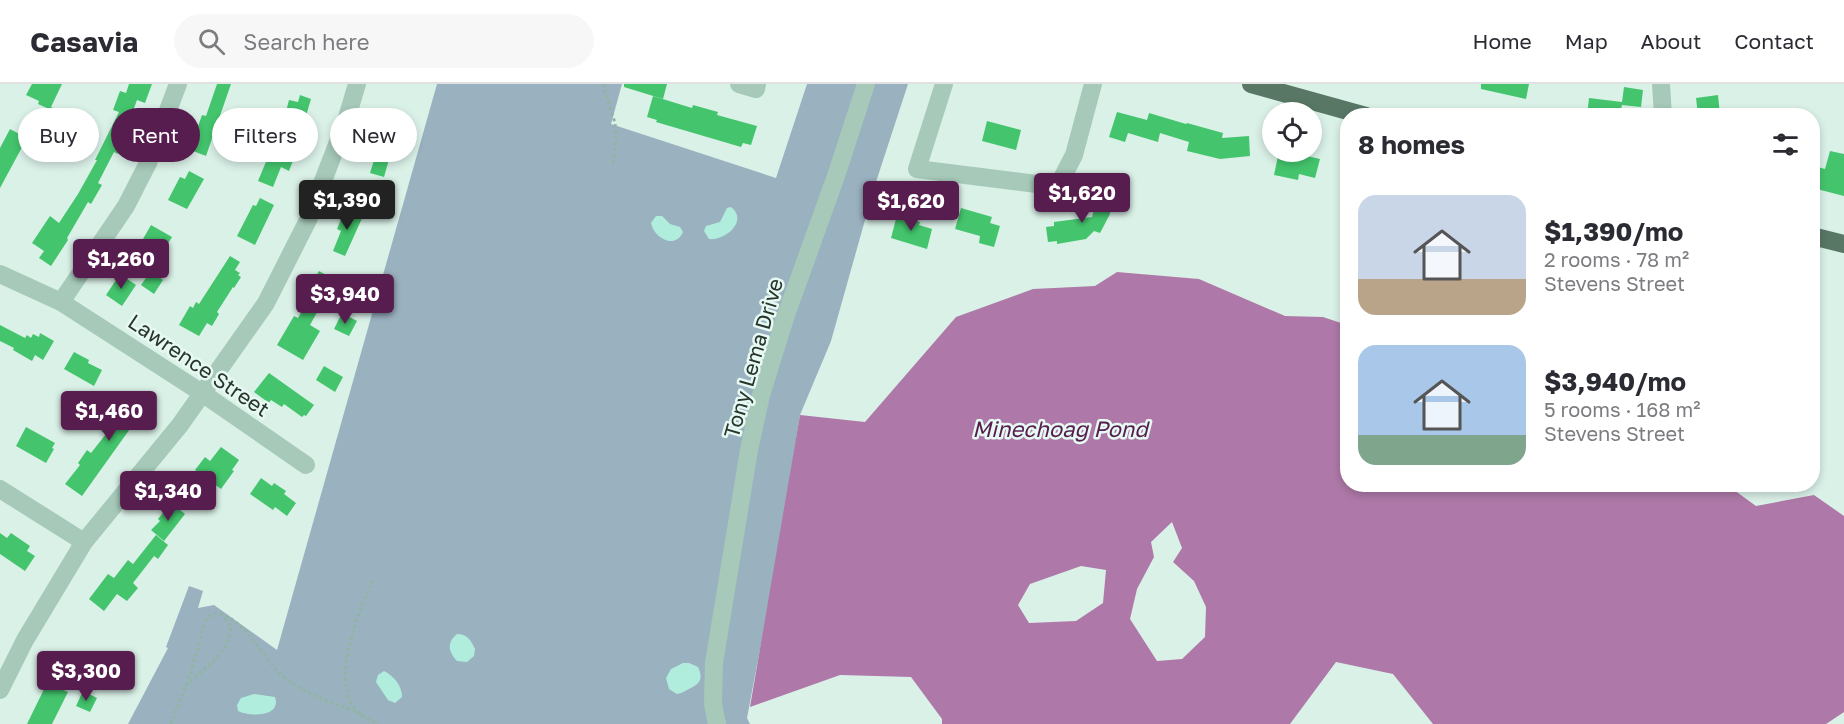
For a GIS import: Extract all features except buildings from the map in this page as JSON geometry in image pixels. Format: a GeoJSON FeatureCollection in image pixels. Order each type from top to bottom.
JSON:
{"type":"FeatureCollection","features":[{"type":"Feature","properties":{"kind":"main road"},"geometry":{"type":"LineString","coordinates":[[1251,84],[1340,109]]}},
{"type":"Feature","properties":{"kind":"main road"},"geometry":{"type":"LineString","coordinates":[[1820,238],[1844,244]]}},
{"type":"Feature","properties":{"kind":"street"},"geometry":{"type":"LineString","coordinates":[[61,302],[126,206],[148,163],[178,84]]}},
{"type":"Feature","properties":{"kind":"street"},"geometry":{"type":"LineString","coordinates":[[0,688],[25,640],[84,542],[173,434],[266,303],[308,220],[346,121],[357,84]]}},
{"type":"Feature","properties":{"kind":"street"},"geometry":{"type":"LineString","coordinates":[[739,84],[756,89],[757,84]]}},
{"type":"Feature","properties":{"kind":"street","name":"Tony Lema Drive"},"geometry":{"type":"LineString","coordinates":[[717,724],[713,704],[714,663],[749,450],[761,395],[785,318],[866,84]]}},
{"type":"Feature","properties":{"kind":"street"},"geometry":{"type":"LineString","coordinates":[[944,84],[917,169],[1045,185],[1061,180],[1074,155],[1093,84]]}},
{"type":"Feature","properties":{"kind":"street"},"geometry":{"type":"LineString","coordinates":[[1661,84],[1662,108]]}},
{"type":"Feature","properties":{"kind":"street","name":"Lawrence Street"},"geometry":{"type":"LineString","coordinates":[[0,274],[61,302],[202,393],[306,465]]}},
{"type":"Feature","properties":{"kind":"street"},"geometry":{"type":"LineString","coordinates":[[0,489],[84,542]]}},
{"type":"Feature","properties":{"kind":"path"},"geometry":{"type":"LineString","coordinates":[[603,84],[615,123],[616,140],[612,164]]}},
{"type":"Feature","properties":{"kind":"path"},"geometry":{"type":"LineString","coordinates":[[361,714],[347,693],[345,680],[349,647],[372,580]]}},
{"type":"Feature","properties":{"kind":"path"},"geometry":{"type":"LineString","coordinates":[[184,688],[223,651],[231,626],[219,614]]}},
{"type":"Feature","properties":{"kind":"path"},"geometry":{"type":"LineString","coordinates":[[171,724],[200,644],[205,622],[209,615],[219,614],[231,619],[240,627],[272,666],[302,690],[361,714],[378,724]]}},
{"type":"Feature","properties":{"kind":"shaded area"},"geometry":{"type":"Polygon","coordinates":[[[437,84],[622,84],[611,124],[776,178],[807,84],[908,84],[874,188],[831,341],[800,415],[774,575],[747,718],[750,724],[128,724],[168,648],[166,647],[189,586],[203,591],[198,608],[214,605],[277,650],[415,162],[417,162],[417,155],[437,84]]]}},
{"type":"Feature","properties":{"kind":"sand"},"geometry":{"type":"Polygon","coordinates":[[[731,207],[736,212],[737,218],[733,229],[722,237],[709,239],[704,231],[706,226],[720,222],[727,208],[731,207]]]}},
{"type":"Feature","properties":{"kind":"sand"},"geometry":{"type":"Polygon","coordinates":[[[656,216],[662,216],[670,224],[680,227],[683,232],[675,240],[665,240],[656,233],[651,223],[656,216]]]}},
{"type":"Feature","properties":{"kind":"sand"},"geometry":{"type":"Polygon","coordinates":[[[457,634],[466,637],[475,649],[474,656],[467,662],[457,661],[452,654],[450,644],[457,634]]]}},
{"type":"Feature","properties":{"kind":"sand"},"geometry":{"type":"Polygon","coordinates":[[[683,663],[698,667],[700,680],[694,686],[677,694],[669,689],[666,678],[671,669],[683,663]]]}},
{"type":"Feature","properties":{"kind":"sand"},"geometry":{"type":"Polygon","coordinates":[[[384,671],[401,689],[402,697],[395,703],[388,700],[376,682],[378,675],[384,671]]]}},
{"type":"Feature","properties":{"kind":"sand"},"geometry":{"type":"Polygon","coordinates":[[[254,694],[275,697],[274,708],[264,714],[238,711],[237,705],[241,698],[254,694]]]}},
{"type":"Feature","properties":{"kind":"water","name":"Minechoag Pond"},"geometry":{"type":"Polygon","coordinates":[[[1117,272],[1199,279],[1285,316],[1323,317],[1340,323],[1340,492],[1737,492],[1756,506],[1814,495],[1844,516],[1844,712],[1826,724],[1433,724],[1393,674],[1336,662],[1290,724],[942,724],[942,719],[911,677],[840,675],[750,707],[800,415],[865,422],[956,317],[1033,289],[1095,286],[1117,272]],[[1172,522],[1151,542],[1154,557],[1137,589],[1130,619],[1157,661],[1182,659],[1205,637],[1206,607],[1194,581],[1173,562],[1182,548],[1172,522]],[[1081,566],[1030,584],[1018,605],[1029,623],[1076,621],[1103,603],[1106,570],[1081,566]]]}}]}
